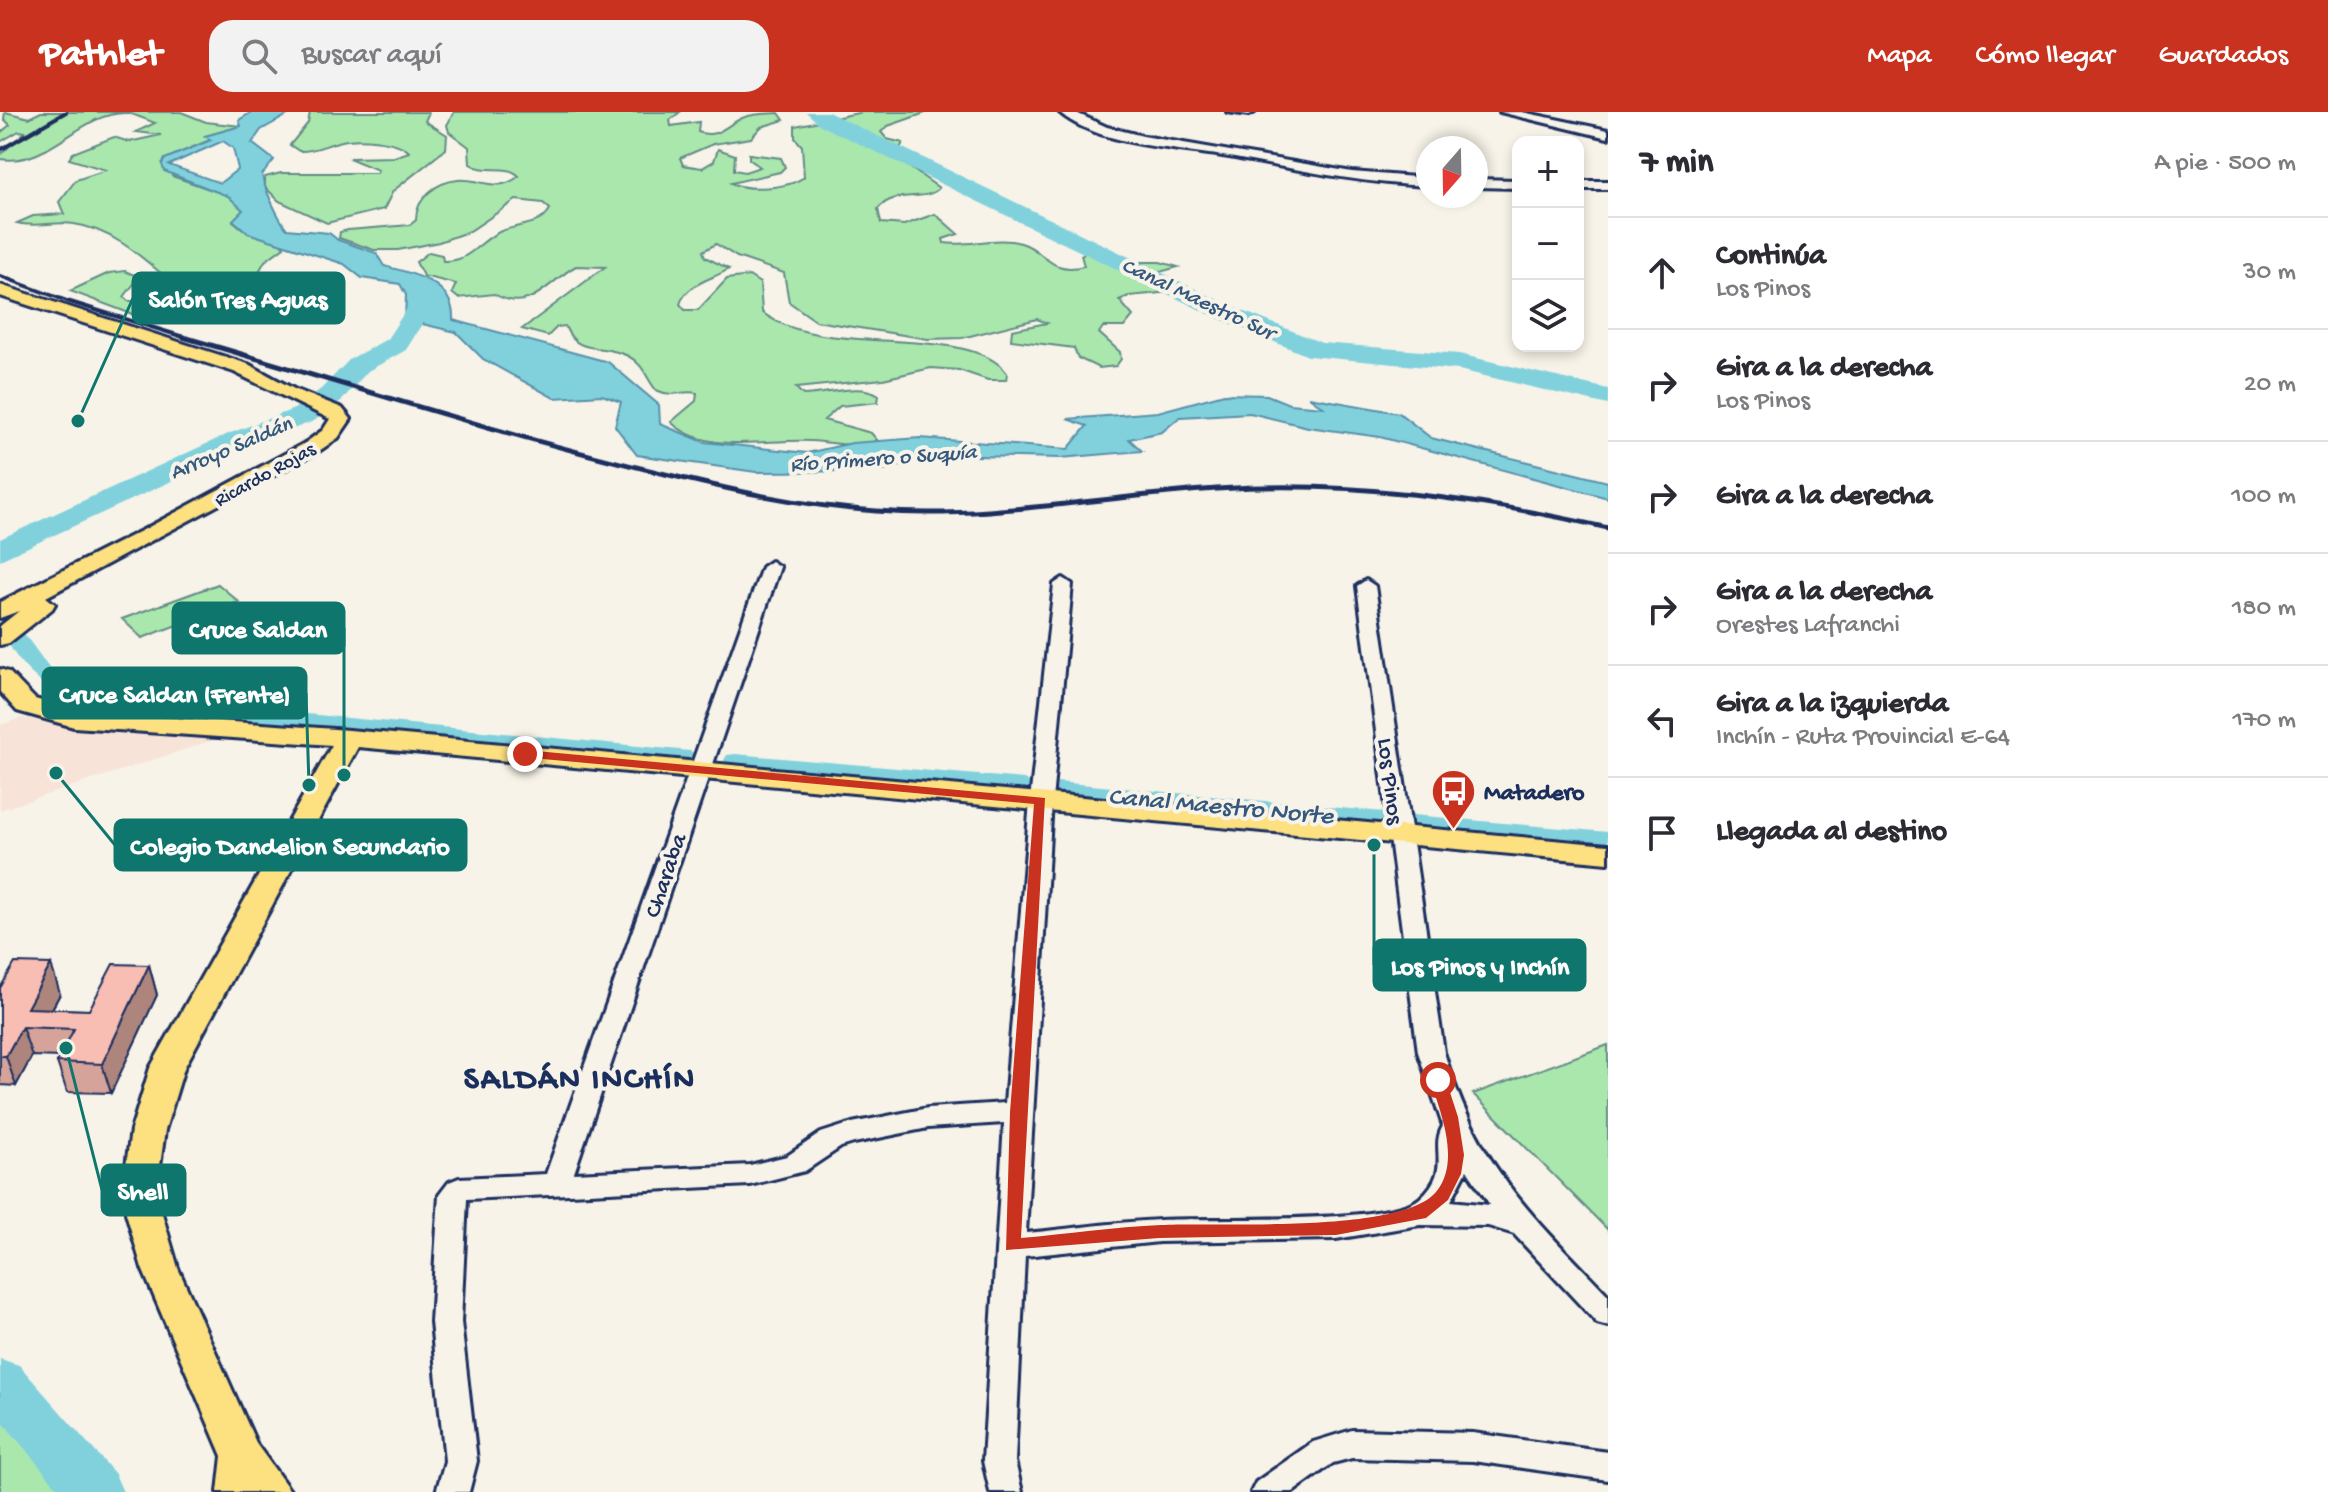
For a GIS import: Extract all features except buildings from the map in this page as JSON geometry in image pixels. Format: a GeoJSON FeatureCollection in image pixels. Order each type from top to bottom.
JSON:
{"type":"FeatureCollection","features":[{"type":"Feature","properties":{"kind":"main road","name":"Ricardo Rojas"},"geometry":{"type":"LineString","coordinates":[[0,290],[227,363],[335,412],[340,423],[326,438],[153,534],[0,611]]}},
{"type":"Feature","properties":{"kind":"main road","name":"Ricardo Rojas"},"geometry":{"type":"LineString","coordinates":[[0,638],[60,593],[153,534]]}},
{"type":"Feature","properties":{"kind":"main road"},"geometry":{"type":"LineString","coordinates":[[0,677],[26,705],[59,716],[349,738],[1608,854]]}},
{"type":"Feature","properties":{"kind":"main road"},"geometry":{"type":"LineString","coordinates":[[270,1492],[241,1474],[160,1268],[144,1213],[146,1142],[167,1068],[349,738]]}},
{"type":"Feature","properties":{"kind":"street"},"geometry":{"type":"LineString","coordinates":[[1065,112],[1094,126],[1150,142],[1377,179],[1416,181]]}},
{"type":"Feature","properties":{"kind":"street"},"geometry":{"type":"LineString","coordinates":[[1233,112],[1249,112]]}},
{"type":"Feature","properties":{"kind":"street"},"geometry":{"type":"LineString","coordinates":[[1506,112],[1608,134]]}},
{"type":"Feature","properties":{"kind":"street"},"geometry":{"type":"LineString","coordinates":[[1488,183],[1512,184]]}},
{"type":"Feature","properties":{"kind":"street"},"geometry":{"type":"LineString","coordinates":[[1584,185],[1608,185]]}},
{"type":"Feature","properties":{"kind":"street","name":"Charaba"},"geometry":{"type":"LineString","coordinates":[[557,1183],[771,567]]}},
{"type":"Feature","properties":{"kind":"street"},"geometry":{"type":"LineString","coordinates":[[1006,1492],[999,1461],[1018,1112],[1041,801],[1063,584]]}},
{"type":"Feature","properties":{"kind":"street","name":"Los Pinos"},"geometry":{"type":"LineString","coordinates":[[1366,586],[1431,1052],[1450,1117],[1456,1155],[1453,1174],[1442,1196],[1420,1214]]}},
{"type":"Feature","properties":{"kind":"street"},"geometry":{"type":"LineString","coordinates":[[452,1492],[458,1481],[461,1461],[446,1322],[453,1195],[459,1189],[750,1175],[795,1164],[831,1140],[852,1133],[928,1118],[1018,1112]]}},
{"type":"Feature","properties":{"kind":"street","name":"Los Pinos"},"geometry":{"type":"LineString","coordinates":[[1450,1117],[1476,1168],[1524,1226],[1608,1314]]}},
{"type":"Feature","properties":{"kind":"street"},"geometry":{"type":"LineString","coordinates":[[1012,1246],[1159,1231],[1336,1228],[1420,1214],[1456,1212],[1488,1215],[1524,1226]]}},
{"type":"Feature","properties":{"kind":"street"},"geometry":{"type":"LineString","coordinates":[[1267,1492],[1324,1452],[1352,1444],[1473,1447],[1608,1466]]}},
{"type":"Feature","properties":{"kind":"shaded area"},"geometry":{"type":"Polygon","coordinates":[[[22,718],[226,736],[0,810],[0,725],[22,718]]]}},
{"type":"Feature","properties":{"kind":"green space"},"geometry":{"type":"Polygon","coordinates":[[[5,112],[29,118],[41,112],[181,112],[206,122],[241,126],[206,136],[212,139],[165,159],[172,176],[229,196],[243,210],[233,221],[248,233],[279,241],[284,247],[265,261],[257,275],[232,298],[201,299],[170,321],[153,322],[70,291],[109,273],[125,271],[139,277],[124,297],[128,301],[150,301],[169,289],[170,281],[160,272],[126,246],[101,232],[74,224],[17,223],[33,216],[64,214],[59,202],[76,180],[106,170],[69,159],[73,153],[114,137],[129,142],[161,135],[136,132],[155,123],[140,117],[126,113],[109,115],[34,155],[0,159],[0,155],[25,132],[19,131],[0,142],[0,133],[10,125],[4,119],[5,112]]]}},
{"type":"Feature","properties":{"kind":"green space"},"geometry":{"type":"Polygon","coordinates":[[[310,112],[429,112],[425,121],[447,135],[446,149],[393,191],[384,209],[327,223],[279,201],[265,187],[265,177],[281,173],[377,173],[378,170],[349,158],[394,157],[409,152],[387,142],[357,139],[299,151],[290,145],[308,123],[310,112]]]}},
{"type":"Feature","properties":{"kind":"green space"},"geometry":{"type":"Polygon","coordinates":[[[454,112],[680,112],[670,120],[671,126],[699,122],[698,132],[705,134],[717,132],[749,116],[779,113],[784,120],[761,127],[751,138],[713,144],[680,158],[683,165],[702,168],[714,161],[718,149],[735,155],[734,170],[745,172],[760,167],[749,159],[749,154],[781,158],[785,167],[780,172],[731,183],[757,188],[788,184],[804,177],[802,146],[795,138],[795,126],[863,112],[928,112],[888,126],[881,132],[887,139],[903,143],[895,157],[939,188],[927,195],[902,197],[885,203],[878,209],[881,223],[904,225],[935,214],[958,234],[943,239],[944,243],[1021,243],[1062,267],[1084,266],[1081,255],[1088,251],[1129,262],[1160,262],[1178,267],[1145,276],[1171,292],[1129,296],[1119,300],[1133,316],[1124,327],[1103,327],[1099,333],[1120,352],[1121,359],[1116,366],[1099,368],[1078,358],[1074,348],[1011,340],[1012,330],[1047,323],[1037,319],[962,338],[928,339],[816,321],[789,302],[784,273],[737,257],[716,244],[703,251],[705,257],[729,269],[688,291],[680,304],[685,310],[698,310],[727,279],[749,276],[760,283],[762,312],[788,326],[855,339],[961,348],[988,357],[1007,373],[1006,380],[988,380],[959,370],[931,368],[883,379],[796,388],[803,395],[853,389],[879,395],[878,402],[840,406],[824,420],[871,433],[878,441],[851,445],[811,441],[738,443],[702,439],[671,422],[696,401],[697,393],[669,394],[656,390],[633,359],[618,352],[576,342],[565,326],[557,327],[548,336],[522,329],[605,267],[576,266],[538,294],[518,301],[494,294],[458,298],[452,293],[456,284],[423,276],[416,262],[429,252],[442,255],[443,261],[467,255],[499,232],[541,219],[550,209],[543,203],[516,200],[470,231],[439,242],[398,250],[374,250],[339,238],[340,232],[348,230],[410,225],[416,220],[423,198],[450,181],[467,180],[497,185],[519,176],[508,170],[483,169],[470,164],[469,147],[449,132],[447,125],[454,112]]]}},
{"type":"Feature","properties":{"kind":"green space"},"geometry":{"type":"Polygon","coordinates":[[[218,584],[239,602],[142,638],[122,619],[218,584]]]}},
{"type":"Feature","properties":{"kind":"green space"},"geometry":{"type":"Polygon","coordinates":[[[1608,1045],[1608,1230],[1473,1094],[1608,1045]]]}},
{"type":"Feature","properties":{"kind":"green space"},"geometry":{"type":"Polygon","coordinates":[[[0,1394],[95,1492],[0,1492],[0,1394]]]}},
{"type":"Feature","properties":{"kind":"water","name":"Río Primero o Suquía"},"geometry":{"type":"Polygon","coordinates":[[[252,112],[293,112],[261,130],[252,143],[274,160],[262,175],[272,204],[287,229],[329,233],[338,240],[376,253],[384,266],[430,281],[447,297],[453,320],[608,362],[659,405],[660,424],[704,442],[807,453],[852,443],[920,438],[1068,449],[1087,426],[1067,419],[1158,412],[1224,394],[1267,395],[1289,404],[1323,407],[1309,397],[1399,413],[1431,438],[1608,482],[1608,498],[1380,437],[1308,427],[1250,413],[1180,417],[1162,432],[1129,439],[1142,451],[1060,458],[934,455],[882,471],[756,472],[637,455],[615,426],[621,402],[602,395],[554,398],[483,359],[456,332],[405,320],[406,295],[400,284],[362,278],[344,264],[248,233],[233,220],[243,210],[228,196],[164,171],[162,164],[165,159],[211,140],[205,136],[241,126],[239,120],[252,112]],[[223,141],[169,165],[220,183],[238,169],[233,148],[223,141]]]}},
{"type":"Feature","properties":{"kind":"waterway","name":"Canal Maestro Sur"},"geometry":{"type":"LineString","coordinates":[[816,112],[827,121],[1224,312],[1317,350],[1459,362],[1608,397]]}},
{"type":"Feature","properties":{"kind":"waterway","name":"Arroyo Saldán"},"geometry":{"type":"LineString","coordinates":[[0,551],[238,440],[304,415],[331,395],[359,365],[397,344],[426,298]]}},
{"type":"Feature","properties":{"kind":"waterway","name":"Canal Maestro Norte"},"geometry":{"type":"LineString","coordinates":[[0,614],[26,654],[45,676],[57,686],[87,699],[690,757]]}},
{"type":"Feature","properties":{"kind":"waterway","name":"Canal Maestro Norte"},"geometry":{"type":"LineString","coordinates":[[735,760],[1024,786]]}},
{"type":"Feature","properties":{"kind":"waterway","name":"Canal Maestro Norte"},"geometry":{"type":"LineString","coordinates":[[1058,789],[1384,819]]}},
{"type":"Feature","properties":{"kind":"waterway","name":"Canal Maestro Norte"},"geometry":{"type":"LineString","coordinates":[[1413,822],[1608,839]]}},
{"type":"Feature","properties":{"kind":"waterway","name":"Arroyo Saldán"},"geometry":{"type":"LineString","coordinates":[[0,1381],[95,1492]]}},
{"type":"Feature","properties":{"kind":"railway"},"geometry":{"type":"LineString","coordinates":[[0,150],[66,112]]}},
{"type":"Feature","properties":{"kind":"railway"},"geometry":{"type":"LineString","coordinates":[[0,276],[67,301],[190,339]]}},
{"type":"Feature","properties":{"kind":"railway"},"geometry":{"type":"LineString","coordinates":[[183,337],[594,456],[680,478],[819,505],[876,511],[961,512],[1217,489],[1316,487],[1414,494],[1511,508],[1608,528]]}},
{"type":"Feature","properties":{"kind":"place","name":"Salón Tres Aguas"},"geometry":{"type":"Point","coordinates":[78,421]}},
{"type":"Feature","properties":{"kind":"place","name":"Colegio Dandelion Secundario"},"geometry":{"type":"Point","coordinates":[56,773]}},
{"type":"Feature","properties":{"kind":"place","name":"Cruce Saldan"},"geometry":{"type":"Point","coordinates":[344,775]}},
{"type":"Feature","properties":{"kind":"place","name":"Cruce Saldan (Frente)"},"geometry":{"type":"Point","coordinates":[309,785]}},
{"type":"Feature","properties":{"kind":"place","name":"Matadero"},"geometry":{"type":"Point","coordinates":[1453,830]}},
{"type":"Feature","properties":{"kind":"place","name":"Los Pinos y Inchín"},"geometry":{"type":"Point","coordinates":[1374,845]}},
{"type":"Feature","properties":{"kind":"place","name":"Shell"},"geometry":{"type":"Point","coordinates":[66,1048]}},
{"type":"Feature","properties":{"kind":"district","name":"SALDÁN INCHÍN"},"geometry":{"type":"Point","coordinates":[580,1076]}},
{"type":"Feature","properties":{"kind":"route"},"geometry":{"type":"LineString","coordinates":[[525,754],[1041,801],[1018,1112],[1012,1246],[1159,1231],[1336,1228],[1420,1214],[1442,1196],[1453,1174],[1456,1155],[1450,1117],[1438,1080]]}}]}
